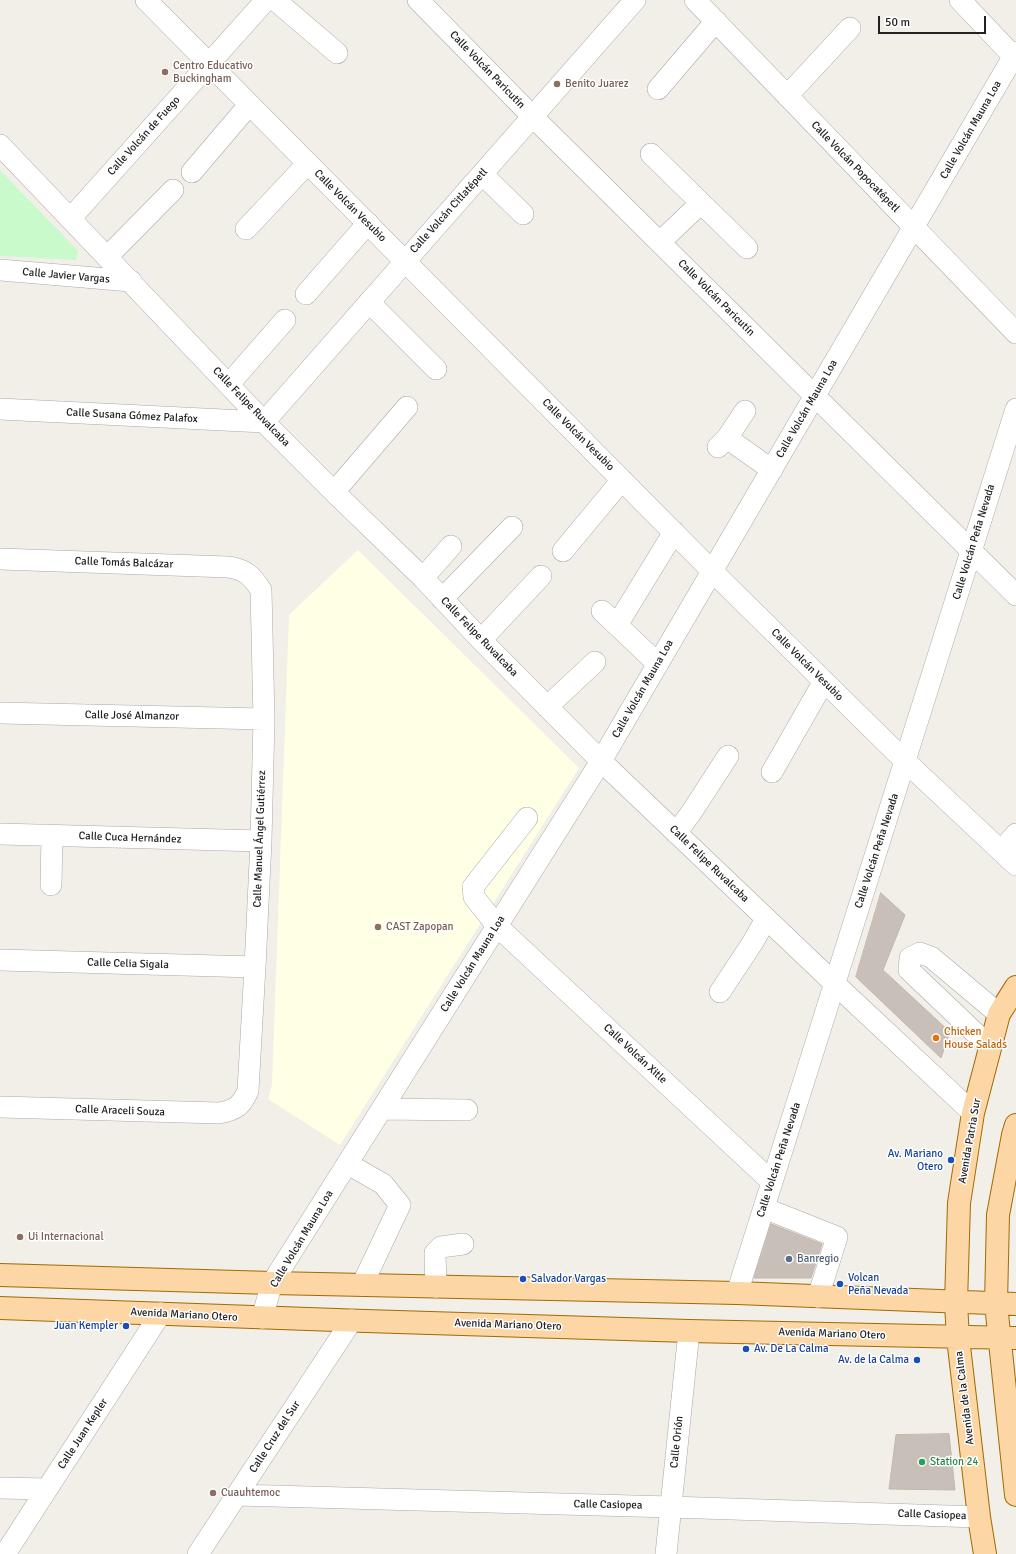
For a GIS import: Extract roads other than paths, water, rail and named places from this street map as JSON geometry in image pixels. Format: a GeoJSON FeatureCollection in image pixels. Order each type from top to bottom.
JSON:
{"type":"FeatureCollection","features":[{"type":"Feature","properties":{"kind":"main road","name":"Avenida Patria Sur"},"geometry":{"type":"LineString","coordinates":[[958,1338],[956,1303],[959,1203],[973,1113],[999,1014],[1016,987]]}},
{"type":"Feature","properties":{"kind":"main road"},"geometry":{"type":"LineString","coordinates":[[1016,1125],[998,1215],[1006,1304],[1016,1495]]}},
{"type":"Feature","properties":{"kind":"main road"},"geometry":{"type":"LineString","coordinates":[[0,1275],[272,1283],[737,1293],[1006,1304]]}},
{"type":"Feature","properties":{"kind":"main road","name":"Avenida Mariano Otero"},"geometry":{"type":"LineString","coordinates":[[0,1308],[262,1318],[689,1331],[837,1333],[958,1338],[1008,1338]]}},
{"type":"Feature","properties":{"kind":"main road","name":"Avenida de la Calma"},"geometry":{"type":"LineString","coordinates":[[958,1338],[979,1517],[985,1554]]}},
{"type":"Feature","properties":{"kind":"street","name":"Calle Volcán Vesubio"},"geometry":{"type":"LineString","coordinates":[[146,0],[712,571],[905,761],[1001,850],[1016,866]]}},
{"type":"Feature","properties":{"kind":"street","name":"Calle Volcán de Fuego"},"geometry":{"type":"LineString","coordinates":[[71,218],[266,0]]}},
{"type":"Feature","properties":{"kind":"street"},"geometry":{"type":"LineString","coordinates":[[275,0],[337,53]]}},
{"type":"Feature","properties":{"kind":"street","name":"Calle Volcán Paricutín"},"geometry":{"type":"LineString","coordinates":[[418,0],[532,117],[1016,595]]}},
{"type":"Feature","properties":{"kind":"street","name":"Calle Volcán Citlatépetl"},"geometry":{"type":"LineString","coordinates":[[264,422],[635,0]]}},
{"type":"Feature","properties":{"kind":"street","name":"Calle Volcán Popocatépetl"},"geometry":{"type":"LineString","coordinates":[[695,0],[1016,333]]}},
{"type":"Feature","properties":{"kind":"street"},"geometry":{"type":"LineString","coordinates":[[960,0],[1015,56]]}},
{"type":"Feature","properties":{"kind":"street"},"geometry":{"type":"LineString","coordinates":[[658,89],[716,22]]}},
{"type":"Feature","properties":{"kind":"street"},"geometry":{"type":"LineString","coordinates":[[787,96],[850,28]]}},
{"type":"Feature","properties":{"kind":"street","name":"Calle Volcán Mauna Loa"},"geometry":{"type":"LineString","coordinates":[[262,1318],[272,1283],[601,761],[1015,56]]}},
{"type":"Feature","properties":{"kind":"street"},"geometry":{"type":"LineString","coordinates":[[192,172],[250,105]]}},
{"type":"Feature","properties":{"kind":"street","name":"Calle Felipe Ruvalcaba"},"geometry":{"type":"LineString","coordinates":[[0,145],[108,256],[264,422],[423,578],[480,640],[601,761],[766,919],[973,1113]]}},
{"type":"Feature","properties":{"kind":"street"},"geometry":{"type":"LineString","coordinates":[[651,154],[747,248]]}},
{"type":"Feature","properties":{"kind":"street"},"geometry":{"type":"LineString","coordinates":[[246,229],[308,163]]}},
{"type":"Feature","properties":{"kind":"street"},"geometry":{"type":"LineString","coordinates":[[482,174],[523,214]]}},
{"type":"Feature","properties":{"kind":"street"},"geometry":{"type":"LineString","coordinates":[[108,256],[173,190]]}},
{"type":"Feature","properties":{"kind":"street"},"geometry":{"type":"LineString","coordinates":[[660,242],[701,203]]}},
{"type":"Feature","properties":{"kind":"street"},"geometry":{"type":"LineString","coordinates":[[306,294],[368,223]]}},
{"type":"Feature","properties":{"kind":"street","name":"Calle Javier Vargas"},"geometry":{"type":"LineString","coordinates":[[0,270],[131,281]]}},
{"type":"Feature","properties":{"kind":"street"},"geometry":{"type":"LineString","coordinates":[[369,302],[436,369]]}},
{"type":"Feature","properties":{"kind":"street"},"geometry":{"type":"LineString","coordinates":[[229,384],[285,320]]}},
{"type":"Feature","properties":{"kind":"street"},"geometry":{"type":"LineString","coordinates":[[334,492],[407,407]]}},
{"type":"Feature","properties":{"kind":"street","name":"Calle Volcán Peña Nevada"},"geometry":{"type":"LineString","coordinates":[[737,1293],[1016,409]]}},
{"type":"Feature","properties":{"kind":"street","name":"Calle Susana Gómez Palafox"},"geometry":{"type":"LineString","coordinates":[[0,410],[264,422]]}},
{"type":"Feature","properties":{"kind":"street"},"geometry":{"type":"LineString","coordinates":[[745,411],[723,443],[772,470]]}},
{"type":"Feature","properties":{"kind":"street"},"geometry":{"type":"LineString","coordinates":[[563,551],[622,480]]}},
{"type":"Feature","properties":{"kind":"street"},"geometry":{"type":"LineString","coordinates":[[442,599],[512,527]]}},
{"type":"Feature","properties":{"kind":"street"},"geometry":{"type":"LineString","coordinates":[[658,664],[609,618],[674,532]]}},
{"type":"Feature","properties":{"kind":"street"},"geometry":{"type":"LineString","coordinates":[[423,578],[451,546]]}},
{"type":"Feature","properties":{"kind":"street","name":"Calle Tomás Balcázar"},"geometry":{"type":"LineString","coordinates":[[0,559],[228,567],[238,568],[247,573]]}},
{"type":"Feature","properties":{"kind":"street","name":"Calle Manuel Ángel Gutiérrez"},"geometry":{"type":"LineString","coordinates":[[238,1107],[248,1091],[261,841],[264,719],[261,590],[247,573]]}},
{"type":"Feature","properties":{"kind":"street"},"geometry":{"type":"LineString","coordinates":[[480,640],[541,576]]}},
{"type":"Feature","properties":{"kind":"street"},"geometry":{"type":"LineString","coordinates":[[547,707],[595,662]]}},
{"type":"Feature","properties":{"kind":"street"},"geometry":{"type":"LineString","coordinates":[[772,772],[824,681]]}},
{"type":"Feature","properties":{"kind":"street","name":"Calle José Almanzor"},"geometry":{"type":"LineString","coordinates":[[0,713],[264,719]]}},
{"type":"Feature","properties":{"kind":"street"},"geometry":{"type":"LineString","coordinates":[[676,833],[692,812],[728,756]]}},
{"type":"Feature","properties":{"kind":"street","name":"Calle Volcán Xitle"},"geometry":{"type":"LineString","coordinates":[[527,818],[473,886],[474,897],[497,926],[772,1182]]}},
{"type":"Feature","properties":{"kind":"street","name":"Calle Cuca Hernández"},"geometry":{"type":"LineString","coordinates":[[0,834],[261,841]]}},
{"type":"Feature","properties":{"kind":"street"},"geometry":{"type":"LineString","coordinates":[[1001,850],[1016,834]]}},
{"type":"Feature","properties":{"kind":"street"},"geometry":{"type":"LineString","coordinates":[[51,884],[52,836]]}},
{"type":"Feature","properties":{"kind":"street"},"geometry":{"type":"LineString","coordinates":[[720,992],[753,942],[766,919]]}},
{"type":"Feature","properties":{"kind":"street"},"geometry":{"type":"LineString","coordinates":[[990,1047],[909,970],[910,958],[920,953],[931,958],[999,1014]]}},
{"type":"Feature","properties":{"kind":"street","name":"Calle Celia Sigala"},"geometry":{"type":"LineString","coordinates":[[0,960],[255,967]]}},
{"type":"Feature","properties":{"kind":"street","name":"Calle Araceli Souza"},"geometry":{"type":"LineString","coordinates":[[0,1107],[219,1114],[238,1107]]}},
{"type":"Feature","properties":{"kind":"street"},"geometry":{"type":"LineString","coordinates":[[382,1109],[467,1110]]}},
{"type":"Feature","properties":{"kind":"street"},"geometry":{"type":"LineString","coordinates":[[348,1164],[383,1184],[400,1204],[362,1285]]}},
{"type":"Feature","properties":{"kind":"street"},"geometry":{"type":"LineString","coordinates":[[764,1208],[837,1237],[818,1297]]}},
{"type":"Feature","properties":{"kind":"street"},"geometry":{"type":"LineString","coordinates":[[436,1287],[435,1253],[441,1247],[463,1244]]}},
{"type":"Feature","properties":{"kind":"street","name":"Calle Juan Kepler"},"geometry":{"type":"LineString","coordinates":[[6,1554],[161,1313]]}},
{"type":"Feature","properties":{"kind":"street","name":"Calle Cruz del Sur"},"geometry":{"type":"LineString","coordinates":[[198,1554],[352,1320]]}},
{"type":"Feature","properties":{"kind":"street","name":"Calle Orión"},"geometry":{"type":"LineString","coordinates":[[666,1554],[689,1331]]}},
{"type":"Feature","properties":{"kind":"street"},"geometry":{"type":"LineString","coordinates":[[0,1488],[47,1489]]}},
{"type":"Feature","properties":{"kind":"street","name":"Calle Casiopea"},"geometry":{"type":"LineString","coordinates":[[237,1496],[670,1507],[979,1517]]}},
{"type":"Feature","properties":{"kind":"place","name":"Centro Educativo Buckingham"},"geometry":{"type":"Point","coordinates":[165,72]}},
{"type":"Feature","properties":{"kind":"place","name":"Benito Juarez"},"geometry":{"type":"Point","coordinates":[557,84]}},
{"type":"Feature","properties":{"kind":"place","name":"CAST Zapopan"},"geometry":{"type":"Point","coordinates":[378,927]}},
{"type":"Feature","properties":{"kind":"place","name":"Chicken House Salads"},"geometry":{"type":"Point","coordinates":[936,1038]}},
{"type":"Feature","properties":{"kind":"place","name":"Av. Mariano Otero"},"geometry":{"type":"Point","coordinates":[951,1160]}},
{"type":"Feature","properties":{"kind":"place","name":"Ui Internacional"},"geometry":{"type":"Point","coordinates":[20,1237]}},
{"type":"Feature","properties":{"kind":"place","name":"Banregio"},"geometry":{"type":"Point","coordinates":[789,1259]}},
{"type":"Feature","properties":{"kind":"place","name":"Salvador Vargas"},"geometry":{"type":"Point","coordinates":[523,1279]}},
{"type":"Feature","properties":{"kind":"place","name":"Volcan Peña Nevada"},"geometry":{"type":"Point","coordinates":[840,1284]}},
{"type":"Feature","properties":{"kind":"place","name":"Juan Kempler"},"geometry":{"type":"Point","coordinates":[126,1326]}},
{"type":"Feature","properties":{"kind":"place","name":"Av. De La Calma"},"geometry":{"type":"Point","coordinates":[746,1349]}},
{"type":"Feature","properties":{"kind":"place","name":"Av. de la Calma"},"geometry":{"type":"Point","coordinates":[917,1360]}},
{"type":"Feature","properties":{"kind":"place","name":"Station 24"},"geometry":{"type":"Point","coordinates":[922,1462]}},
{"type":"Feature","properties":{"kind":"place","name":"Cuauhtemoc"},"geometry":{"type":"Point","coordinates":[213,1493]}}]}
